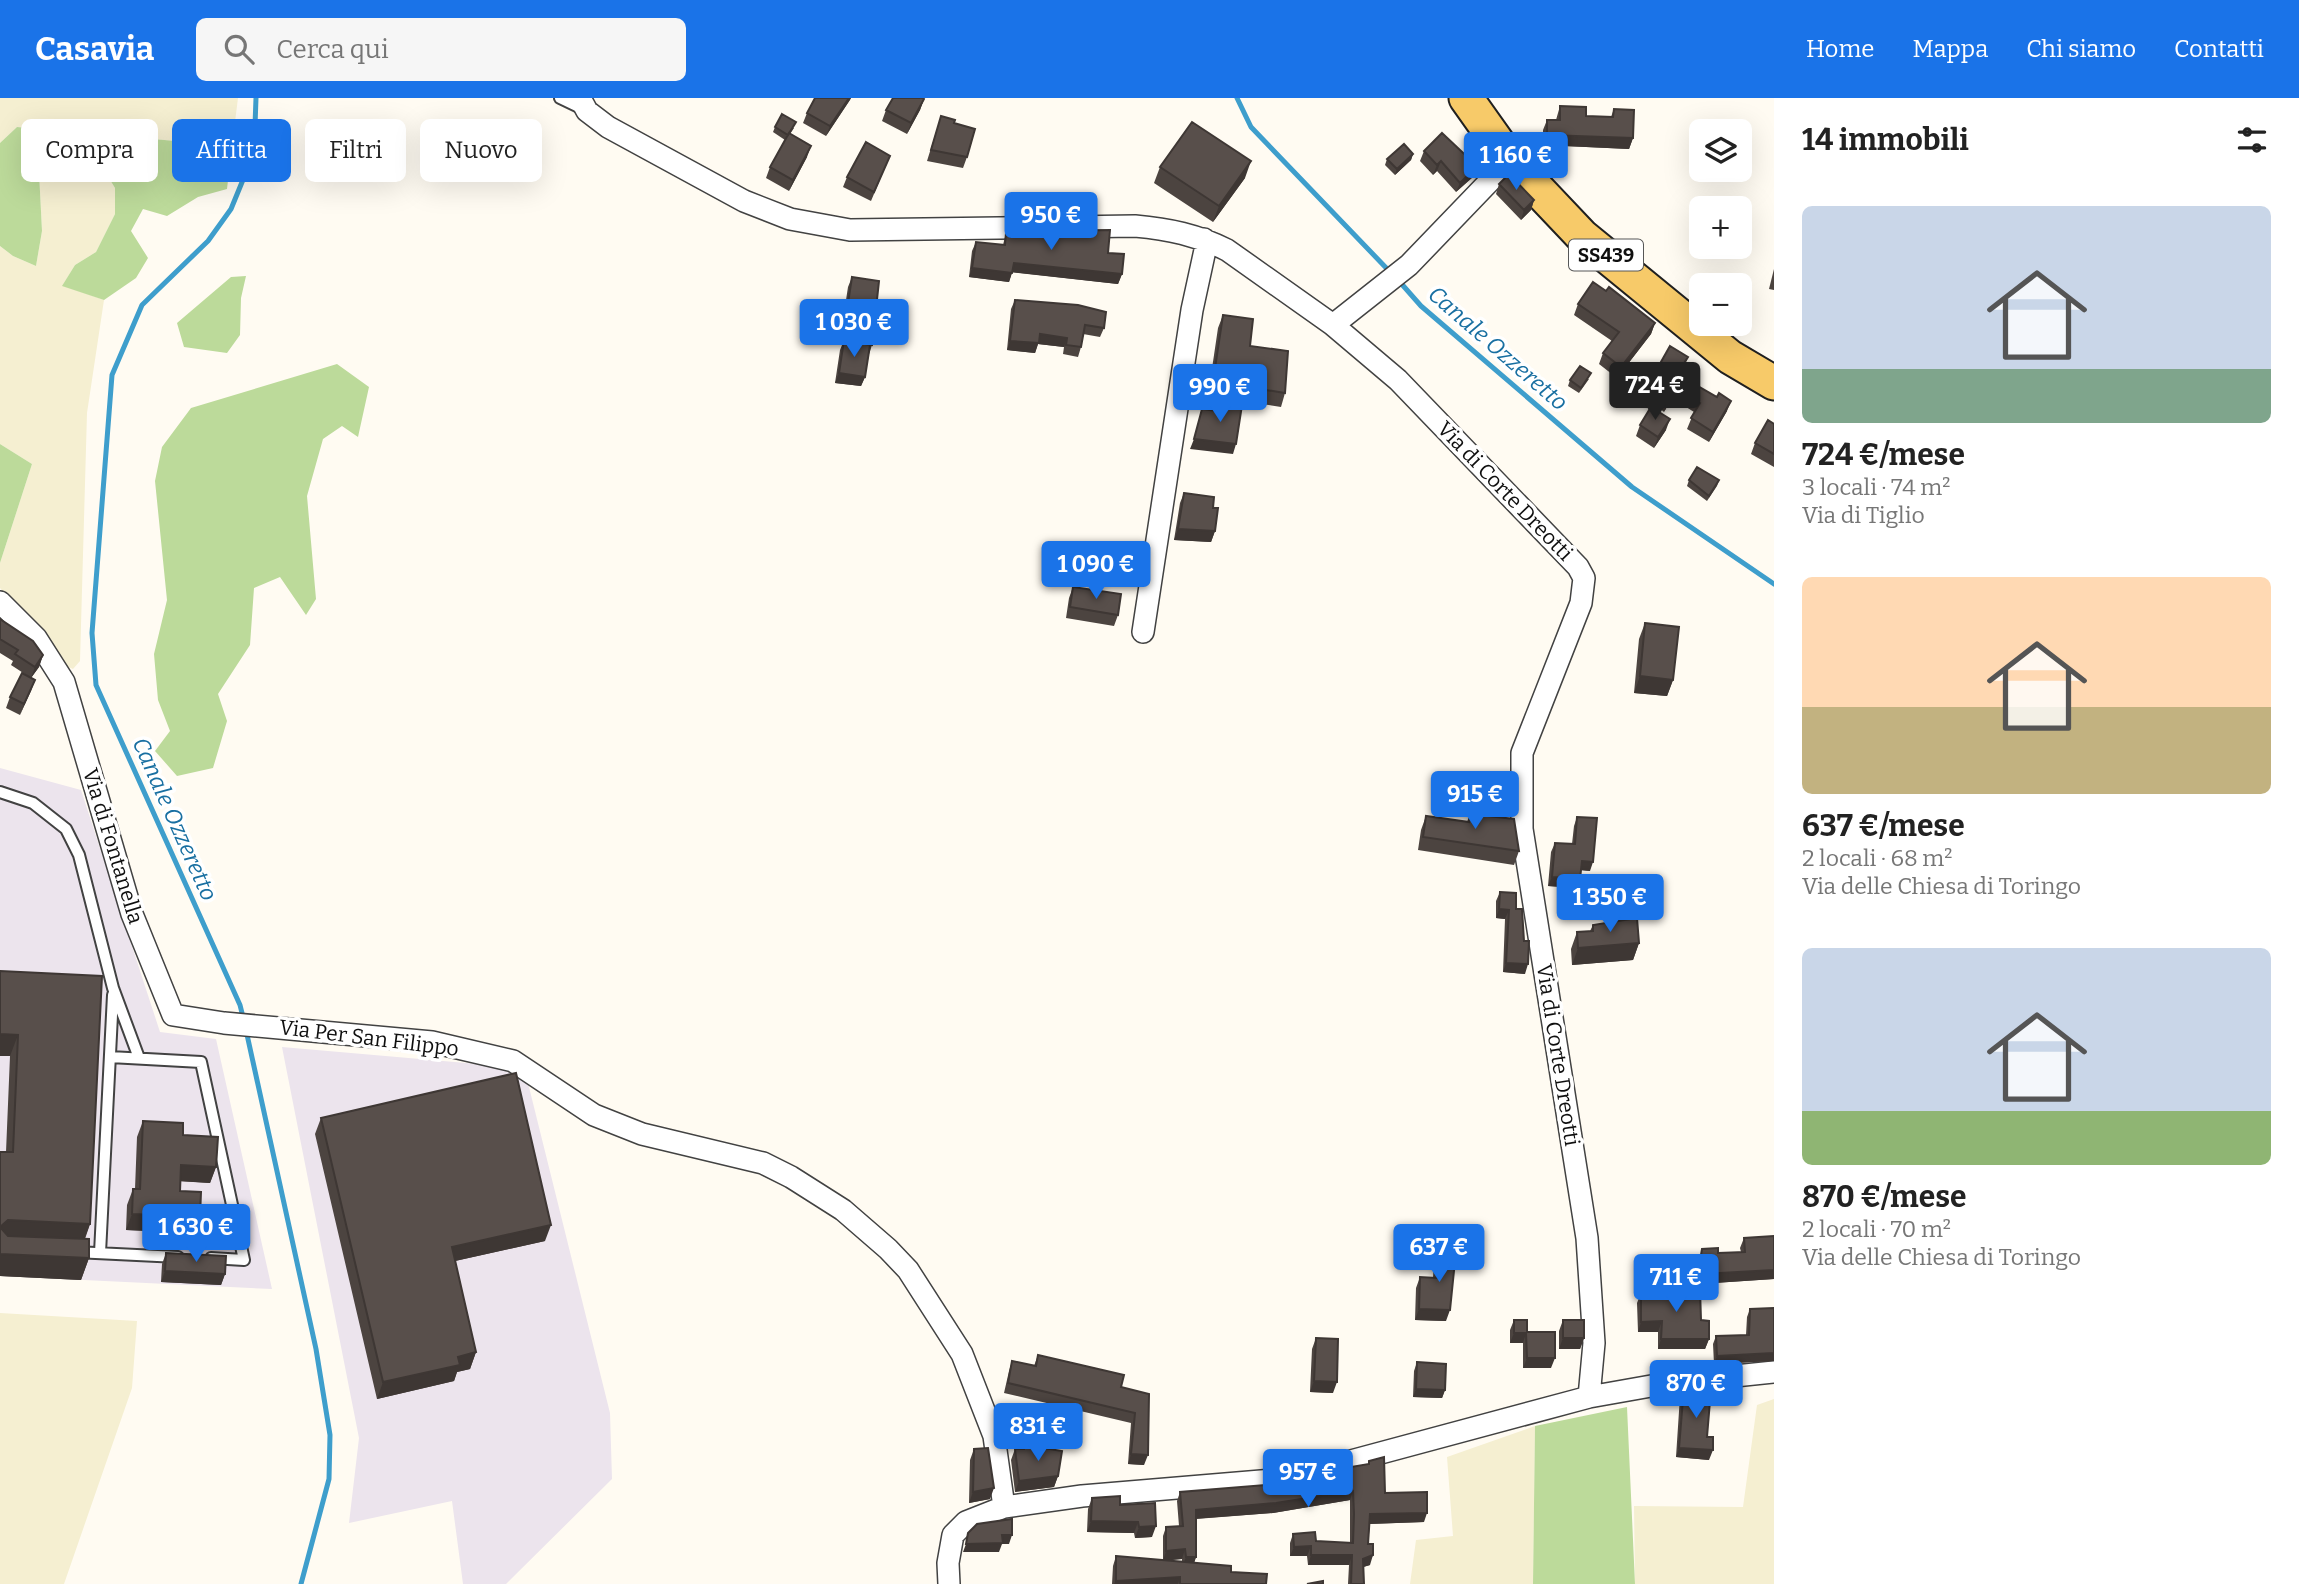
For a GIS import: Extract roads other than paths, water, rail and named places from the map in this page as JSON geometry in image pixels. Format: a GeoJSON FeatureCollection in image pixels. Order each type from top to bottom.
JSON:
{"type":"FeatureCollection","features":[{"type":"Feature","properties":{"kind":"main road","name":"SS439"},"geometry":{"type":"LineString","coordinates":[[1465,98],[1510,160],[1582,236],[1730,357],[1774,383]]}},
{"type":"Feature","properties":{"kind":"street"},"geometry":{"type":"LineString","coordinates":[[583,104],[608,127],[744,201],[790,219],[850,230],[1135,226],[1168,229],[1204,239],[1227,250],[1333,325],[1386,286],[1409,265],[1510,160]]}},
{"type":"Feature","properties":{"kind":"street"},"geometry":{"type":"LineString","coordinates":[[1143,632],[1192,310],[1205,250],[1204,239]]}},
{"type":"Feature","properties":{"kind":"street","name":"Via di Corte Dreotti"},"geometry":{"type":"LineString","coordinates":[[1333,325],[1398,380],[1578,567],[1584,578],[1581,603],[1522,754],[1522,829],[1587,1238],[1594,1343],[1589,1396]]}},
{"type":"Feature","properties":{"kind":"street","name":"Via di Fontanella"},"geometry":{"type":"LineString","coordinates":[[0,602],[36,638],[64,682],[132,914],[168,1009],[179,1017],[266,1025]]}},
{"type":"Feature","properties":{"kind":"street","name":"Via Per San Filippo"},"geometry":{"type":"LineString","coordinates":[[266,1025],[432,1042],[513,1061],[594,1115],[642,1134],[762,1163],[843,1210],[908,1270],[962,1354],[993,1436],[1004,1507]]}},
{"type":"Feature","properties":{"kind":"street"},"geometry":{"type":"LineString","coordinates":[[949,1584],[948,1563],[953,1535],[966,1522],[1004,1507],[1082,1496],[1284,1479],[1589,1396],[1668,1383],[1774,1373]]}},
{"type":"Feature","properties":{"kind":"lane"},"geometry":{"type":"LineString","coordinates":[[560,98],[583,104]]}},
{"type":"Feature","properties":{"kind":"lane"},"geometry":{"type":"LineString","coordinates":[[0,792],[33,803],[66,829],[79,855],[113,988],[139,1058]]}},
{"type":"Feature","properties":{"kind":"lane"},"geometry":{"type":"LineString","coordinates":[[100,988],[113,988]]}},
{"type":"Feature","properties":{"kind":"lane"},"geometry":{"type":"LineString","coordinates":[[100,1253],[113,988]]}},
{"type":"Feature","properties":{"kind":"lane"},"geometry":{"type":"LineString","coordinates":[[110,1057],[201,1062],[244,1260],[205,1258]]}},
{"type":"Feature","properties":{"kind":"lane"},"geometry":{"type":"LineString","coordinates":[[68,1252],[192,1257]]}},
{"type":"Feature","properties":{"kind":"waterway","name":"Canale Ozzeretto"},"geometry":{"type":"LineString","coordinates":[[244,1021],[240,1005],[96,685],[92,633],[112,375],[142,305],[208,241],[231,209],[254,153],[256,98]]}},
{"type":"Feature","properties":{"kind":"waterway","name":"Canale Ozzeretto"},"geometry":{"type":"LineString","coordinates":[[1237,98],[1251,127],[1392,274]]}},
{"type":"Feature","properties":{"kind":"waterway","name":"Canale Ozzeretto"},"geometry":{"type":"LineString","coordinates":[[1399,281],[1421,306],[1632,487],[1774,584]]}},
{"type":"Feature","properties":{"kind":"waterway","name":"Canale Ozzeretto"},"geometry":{"type":"LineString","coordinates":[[246,1030],[316,1349],[330,1435],[329,1479],[301,1584]]}}]}
